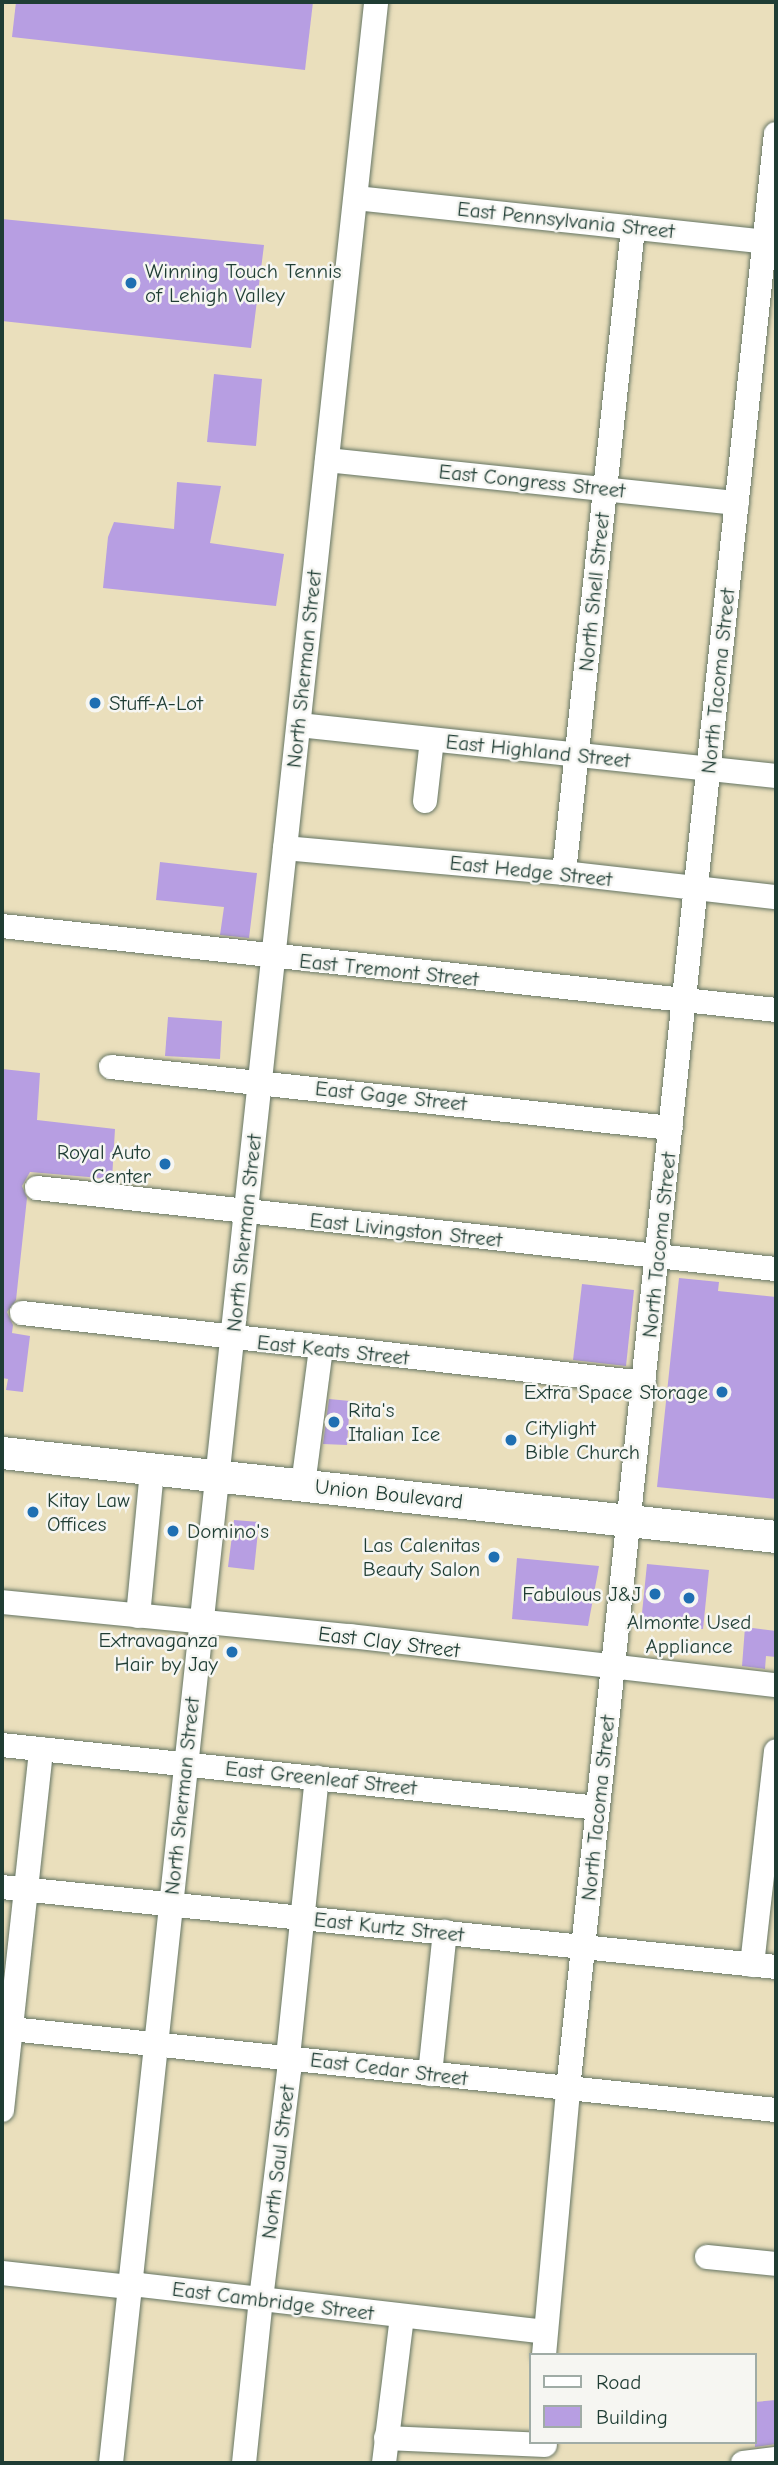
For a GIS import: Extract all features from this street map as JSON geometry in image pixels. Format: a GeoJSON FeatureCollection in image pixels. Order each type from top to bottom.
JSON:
{"type":"FeatureCollection","features":[{"type":"Feature","properties":{"kind":"main road","name":"Union Boulevard"},"geometry":{"type":"LineString","coordinates":[[2,1453],[776,1536]]}},
{"type":"Feature","properties":{"kind":"street","name":"North Sherman Street"},"geometry":{"type":"LineString","coordinates":[[111,2463],[376,2]]}},
{"type":"Feature","properties":{"kind":"street","name":"North Tacoma Street"},"geometry":{"type":"LineString","coordinates":[[544,2343],[568,2089],[695,888],[737,503],[770,242],[776,134]]}},
{"type":"Feature","properties":{"kind":"street","name":"East Pennsylvania Street"},"geometry":{"type":"LineString","coordinates":[[356,198],[770,242]]}},
{"type":"Feature","properties":{"kind":"street","name":"North Shell Street"},"geometry":{"type":"LineString","coordinates":[[564,873],[633,228]]}},
{"type":"Feature","properties":{"kind":"street","name":"East Congress Street"},"geometry":{"type":"LineString","coordinates":[[327,460],[737,503]]}},
{"type":"Feature","properties":{"kind":"street","name":"East Highland Street"},"geometry":{"type":"LineString","coordinates":[[299,725],[776,776]]}},
{"type":"Feature","properties":{"kind":"street"},"geometry":{"type":"LineString","coordinates":[[425,802],[432,740]]}},
{"type":"Feature","properties":{"kind":"street","name":"East Hedge Street"},"geometry":{"type":"LineString","coordinates":[[285,849],[564,873],[776,897]]}},
{"type":"Feature","properties":{"kind":"street","name":"East Tremont Street"},"geometry":{"type":"LineString","coordinates":[[2,926],[274,958],[776,1010]]}},
{"type":"Feature","properties":{"kind":"street","name":"East Gage Street"},"geometry":{"type":"LineString","coordinates":[[111,1067],[671,1128]]}},
{"type":"Feature","properties":{"kind":"street","name":"East Livingston Street"},"geometry":{"type":"LineString","coordinates":[[37,1188],[776,1269]]}},
{"type":"Feature","properties":{"kind":"street","name":"East Keats Street"},"geometry":{"type":"LineString","coordinates":[[22,1313],[232,1339],[644,1383]]}},
{"type":"Feature","properties":{"kind":"street"},"geometry":{"type":"LineString","coordinates":[[303,1485],[321,1349]]}},
{"type":"Feature","properties":{"kind":"street"},"geometry":{"type":"LineString","coordinates":[[138,1616],[152,1470]]}},
{"type":"Feature","properties":{"kind":"street","name":"East Clay Street"},"geometry":{"type":"LineString","coordinates":[[2,1602],[350,1636],[776,1685]]}},
{"type":"Feature","properties":{"kind":"street","name":"East Greenleaf Street"},"geometry":{"type":"LineString","coordinates":[[2,1745],[598,1808]]}},
{"type":"Feature","properties":{"kind":"street"},"geometry":{"type":"LineString","coordinates":[[2,2110],[13,1889],[41,1749]]}},
{"type":"Feature","properties":{"kind":"street"},"geometry":{"type":"LineString","coordinates":[[764,1966],[776,1751]]}},
{"type":"Feature","properties":{"kind":"street","name":"North Saul Street"},"geometry":{"type":"LineString","coordinates":[[244,2463],[289,2070],[288,2057],[317,1777]]}},
{"type":"Feature","properties":{"kind":"street","name":"East Kurtz Street"},"geometry":{"type":"LineString","coordinates":[[13,1889],[171,1903],[764,1966]]}},
{"type":"Feature","properties":{"kind":"street"},"geometry":{"type":"LineString","coordinates":[[430,2074],[445,1933]]}},
{"type":"Feature","properties":{"kind":"street","name":"East Cedar Street"},"geometry":{"type":"LineString","coordinates":[[6,2029],[776,2110]]}},
{"type":"Feature","properties":{"kind":"street"},"geometry":{"type":"LineString","coordinates":[[707,2258],[776,2264]]}},
{"type":"Feature","properties":{"kind":"street","name":"East Cambridge Street"},"geometry":{"type":"LineString","coordinates":[[2,2273],[129,2287],[140,2285],[402,2316],[544,2343]]}},
{"type":"Feature","properties":{"kind":"street"},"geometry":{"type":"LineString","coordinates":[[384,2463],[402,2316]]}},
{"type":"Feature","properties":{"kind":"street"},"geometry":{"type":"LineString","coordinates":[[386,2438],[545,2450]]}},
{"type":"Feature","properties":{"kind":"street"},"geometry":{"type":"LineString","coordinates":[[743,2463],[776,2459]]}},
{"type":"Feature","properties":{"kind":"building"},"geometry":{"type":"Polygon","coordinates":[[[16,2],[313,2],[305,70],[12,37],[16,2]]]}},
{"type":"Feature","properties":{"kind":"building","name":"Winning Touch Tennis of Lehigh Valley"},"geometry":{"type":"Polygon","coordinates":[[[2,219],[264,245],[251,348],[2,321],[2,219]]]}},
{"type":"Feature","properties":{"kind":"building"},"geometry":{"type":"Polygon","coordinates":[[[214,374],[262,379],[256,446],[207,442],[214,374]]]}},
{"type":"Feature","properties":{"kind":"building"},"geometry":{"type":"Polygon","coordinates":[[[177,482],[221,486],[210,543],[284,554],[276,606],[103,588],[108,537],[114,522],[174,529],[177,482]]]}},
{"type":"Feature","properties":{"kind":"building"},"geometry":{"type":"Polygon","coordinates":[[[160,862],[257,873],[249,938],[220,935],[224,907],[156,900],[160,862]]]}},
{"type":"Feature","properties":{"kind":"building"},"geometry":{"type":"Polygon","coordinates":[[[168,1017],[222,1021],[220,1059],[165,1056],[168,1017]]]}},
{"type":"Feature","properties":{"kind":"building"},"geometry":{"type":"Polygon","coordinates":[[[2,1069],[40,1073],[37,1120],[115,1129],[112,1179],[30,1172],[22,1186],[27,1198],[16,1300],[7,1312],[13,1325],[12,1333],[30,1336],[23,1392],[6,1390],[8,1379],[2,1378],[2,1069]]]}},
{"type":"Feature","properties":{"kind":"building","name":"Extra Space Storage"},"geometry":{"type":"Polygon","coordinates":[[[679,1278],[719,1282],[718,1291],[776,1297],[776,1499],[657,1487],[679,1278]]]}},
{"type":"Feature","properties":{"kind":"building"},"geometry":{"type":"Polygon","coordinates":[[[582,1284],[634,1290],[626,1366],[573,1360],[582,1284]]]}},
{"type":"Feature","properties":{"kind":"building","name":"Rita's Italian Ice"},"geometry":{"type":"Polygon","coordinates":[[[329,1399],[350,1401],[347,1445],[323,1444],[329,1399]]]}},
{"type":"Feature","properties":{"kind":"building"},"geometry":{"type":"Polygon","coordinates":[[[234,1520],[259,1522],[254,1570],[228,1567],[234,1520]]]}},
{"type":"Feature","properties":{"kind":"building"},"geometry":{"type":"Polygon","coordinates":[[[517,1558],[599,1566],[588,1626],[512,1619],[517,1558]]]}},
{"type":"Feature","properties":{"kind":"building"},"geometry":{"type":"Polygon","coordinates":[[[647,1564],[709,1570],[703,1629],[641,1623],[647,1564]]]}},
{"type":"Feature","properties":{"kind":"building"},"geometry":{"type":"Polygon","coordinates":[[[745,1627],[776,1631],[776,1657],[766,1656],[765,1669],[742,1666],[745,1627]]]}},
{"type":"Feature","properties":{"kind":"building"},"geometry":{"type":"Polygon","coordinates":[[[776,2400],[776,2444],[755,2447],[757,2402],[776,2400]]]}},
{"type":"Feature","properties":{"kind":"place","name":"Winning Touch Tennis of Lehigh Valley"},"geometry":{"type":"Point","coordinates":[131,283]}},
{"type":"Feature","properties":{"kind":"place","name":"Stuff-A-Lot"},"geometry":{"type":"Point","coordinates":[95,703]}},
{"type":"Feature","properties":{"kind":"place","name":"Royal Auto Center"},"geometry":{"type":"Point","coordinates":[165,1164]}},
{"type":"Feature","properties":{"kind":"place","name":"Extra Space Storage"},"geometry":{"type":"Point","coordinates":[722,1392]}},
{"type":"Feature","properties":{"kind":"place","name":"Rita's Italian Ice"},"geometry":{"type":"Point","coordinates":[334,1422]}},
{"type":"Feature","properties":{"kind":"place","name":"Citylight Bible Church"},"geometry":{"type":"Point","coordinates":[511,1440]}},
{"type":"Feature","properties":{"kind":"place","name":"Kitay Law Offices"},"geometry":{"type":"Point","coordinates":[33,1512]}},
{"type":"Feature","properties":{"kind":"place","name":"Domino's"},"geometry":{"type":"Point","coordinates":[173,1531]}},
{"type":"Feature","properties":{"kind":"place","name":"Las Calenitas Beauty Salon"},"geometry":{"type":"Point","coordinates":[494,1557]}},
{"type":"Feature","properties":{"kind":"place","name":"Fabulous J&J"},"geometry":{"type":"Point","coordinates":[655,1594]}},
{"type":"Feature","properties":{"kind":"place","name":"Almonte Used Appliance"},"geometry":{"type":"Point","coordinates":[689,1598]}},
{"type":"Feature","properties":{"kind":"place","name":"Extravaganza Hair by Jay"},"geometry":{"type":"Point","coordinates":[232,1652]}}]}
